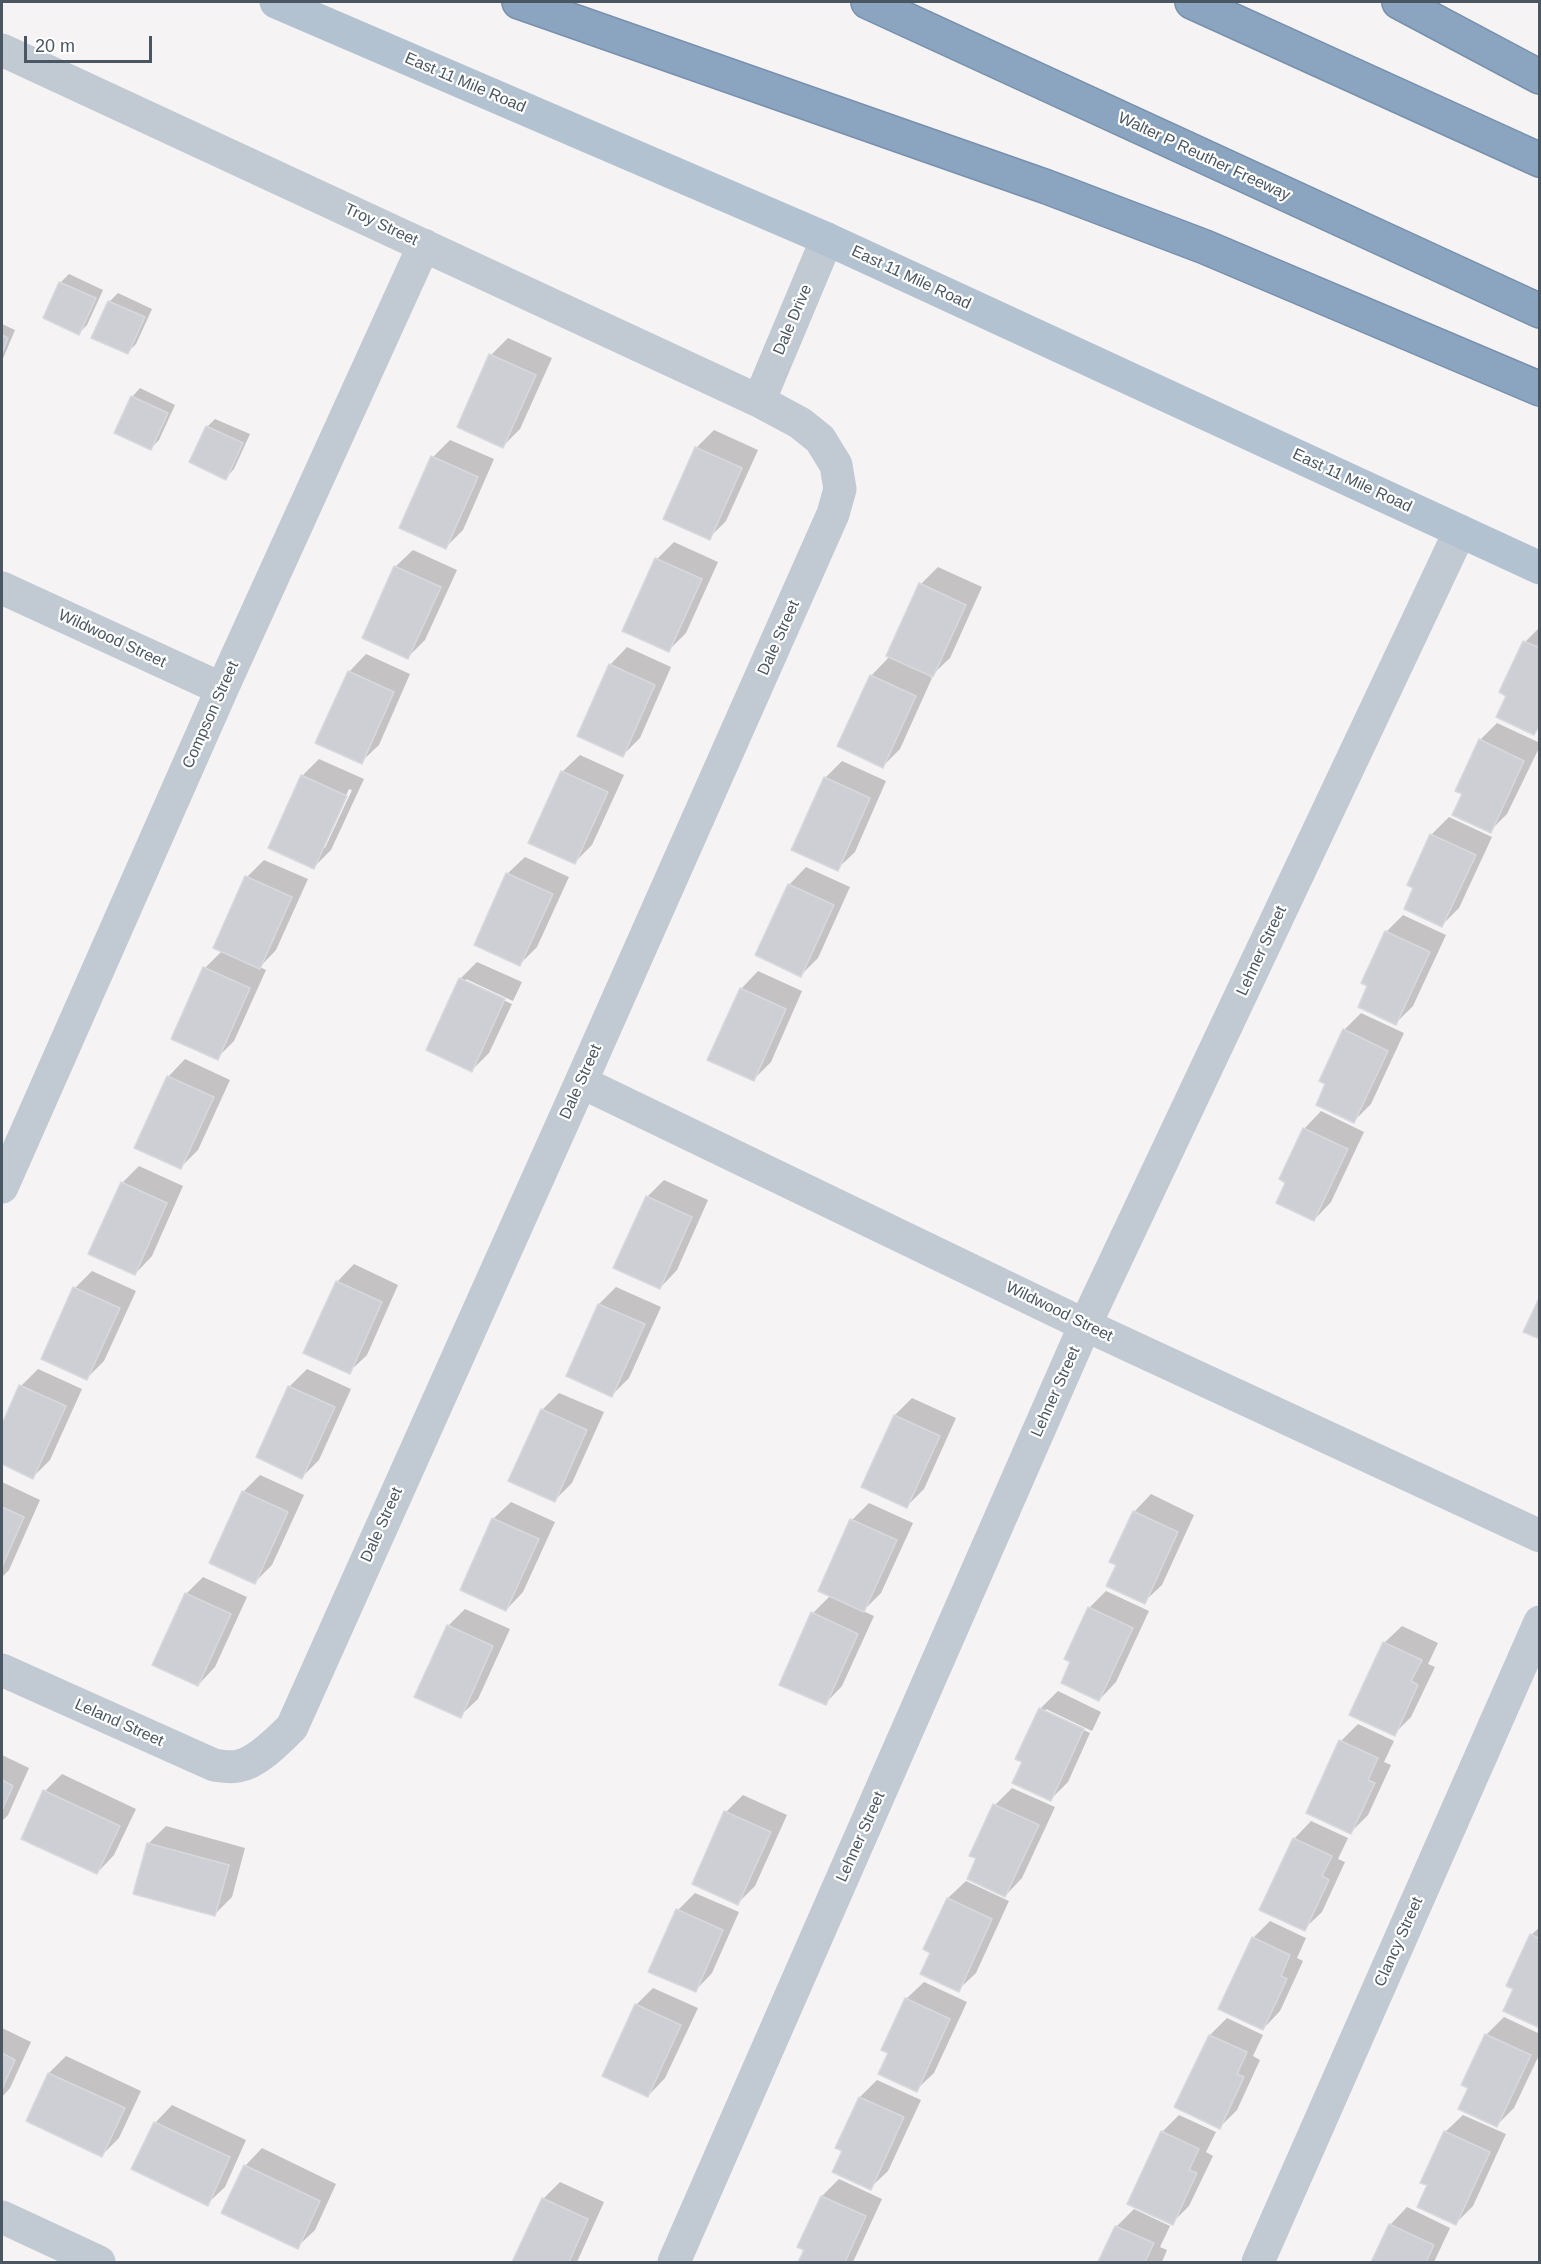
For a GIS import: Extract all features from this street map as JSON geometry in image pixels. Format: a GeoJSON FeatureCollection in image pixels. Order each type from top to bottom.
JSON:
{"type":"FeatureCollection","features":[{"type":"Feature","properties":{"kind":"highway"},"geometry":{"type":"LineString","coordinates":[[519,2],[1068,195],[1205,247],[1539,388]]}},
{"type":"Feature","properties":{"kind":"highway","name":"Walter P Reuther Freeway"},"geometry":{"type":"LineString","coordinates":[[868,2],[1539,311]]}},
{"type":"Feature","properties":{"kind":"highway"},"geometry":{"type":"LineString","coordinates":[[1192,2],[1539,160]]}},
{"type":"Feature","properties":{"kind":"highway"},"geometry":{"type":"LineString","coordinates":[[1399,2],[1539,77]]}},
{"type":"Feature","properties":{"kind":"main road","name":"East 11 Mile Road"},"geometry":{"type":"LineString","coordinates":[[276,2],[827,239],[1539,568]]}},
{"type":"Feature","properties":{"kind":"street","name":"Troy Street"},"geometry":{"type":"LineString","coordinates":[[2,50],[759,401]]}},
{"type":"Feature","properties":{"kind":"street","name":"Dale Drive"},"geometry":{"type":"LineString","coordinates":[[759,401],[827,239]]}},
{"type":"Feature","properties":{"kind":"street","name":"Compson Street"},"geometry":{"type":"LineString","coordinates":[[2,1187],[10,1142],[222,689],[424,245]]}},
{"type":"Feature","properties":{"kind":"street","name":"Dale Street"},"geometry":{"type":"LineString","coordinates":[[239,1766],[259,1756],[277,1743],[292,1726],[833,514],[840,489],[836,465],[820,439],[800,423],[759,401]]}},
{"type":"Feature","properties":{"kind":"street","name":"Lehner Street"},"geometry":{"type":"LineString","coordinates":[[674,2262],[1085,1325],[1460,531]]}},
{"type":"Feature","properties":{"kind":"street","name":"Wildwood Street"},"geometry":{"type":"LineString","coordinates":[[2,588],[222,689]]}},
{"type":"Feature","properties":{"kind":"street","name":"Wildwood Street"},"geometry":{"type":"LineString","coordinates":[[581,1082],[1085,1325],[1539,1536]]}},
{"type":"Feature","properties":{"kind":"street","name":"Clancy Street"},"geometry":{"type":"LineString","coordinates":[[1258,2262],[1539,1623]]}},
{"type":"Feature","properties":{"kind":"street","name":"Leland Street"},"geometry":{"type":"LineString","coordinates":[[2,1670],[214,1765],[239,1766]]}},
{"type":"Feature","properties":{"kind":"street"},"geometry":{"type":"LineString","coordinates":[[2,2217],[99,2262]]}},
{"type":"Feature","properties":{"kind":"building"},"geometry":{"type":"Polygon","coordinates":[[[59,282],[96,298],[79,335],[43,318],[59,282]]]}},
{"type":"Feature","properties":{"kind":"building"},"geometry":{"type":"Polygon","coordinates":[[[108,301],[145,317],[128,354],[91,338],[108,301]]]}},
{"type":"Feature","properties":{"kind":"building"},"geometry":{"type":"Polygon","coordinates":[[[2,335],[8,338],[2,353],[2,335]]]}},
{"type":"Feature","properties":{"kind":"building"},"geometry":{"type":"Polygon","coordinates":[[[489,354],[536,375],[503,448],[457,427],[489,354]]]}},
{"type":"Feature","properties":{"kind":"building"},"geometry":{"type":"Polygon","coordinates":[[[131,396],[168,413],[151,450],[114,433],[131,396]]]}},
{"type":"Feature","properties":{"kind":"building"},"geometry":{"type":"Polygon","coordinates":[[[206,426],[243,443],[226,480],[189,462],[206,426]]]}},
{"type":"Feature","properties":{"kind":"building"},"geometry":{"type":"Polygon","coordinates":[[[695,447],[742,468],[710,540],[663,519],[695,447]]]}},
{"type":"Feature","properties":{"kind":"building"},"geometry":{"type":"Polygon","coordinates":[[[431,456],[478,477],[446,549],[399,528],[431,456]]]}},
{"type":"Feature","properties":{"kind":"building"},"geometry":{"type":"Polygon","coordinates":[[[655,558],[702,579],[669,652],[622,631],[655,558]]]}},
{"type":"Feature","properties":{"kind":"building"},"geometry":{"type":"Polygon","coordinates":[[[394,566],[441,587],[408,659],[362,638],[394,566]]]}},
{"type":"Feature","properties":{"kind":"building"},"geometry":{"type":"Polygon","coordinates":[[[919,583],[966,605],[933,677],[886,656],[919,583]]]}},
{"type":"Feature","properties":{"kind":"building"},"geometry":{"type":"Polygon","coordinates":[[[1523,641],[1540,648],[1540,724],[1534,735],[1496,717],[1506,696],[1499,692],[1523,641]]]}},
{"type":"Feature","properties":{"kind":"building"},"geometry":{"type":"Polygon","coordinates":[[[609,664],[655,685],[623,757],[577,736],[609,664]]]}},
{"type":"Feature","properties":{"kind":"building"},"geometry":{"type":"Polygon","coordinates":[[[348,671],[394,692],[362,764],[315,743],[348,671]]]}},
{"type":"Feature","properties":{"kind":"building"},"geometry":{"type":"Polygon","coordinates":[[[870,675],[916,696],[883,768],[837,746],[870,675]]]}},
{"type":"Feature","properties":{"kind":"building"},"geometry":{"type":"Polygon","coordinates":[[[1479,739],[1524,761],[1491,833],[1452,815],[1462,794],[1455,791],[1479,739]]]}},
{"type":"Feature","properties":{"kind":"building"},"geometry":{"type":"Polygon","coordinates":[[[561,771],[608,792],[575,864],[528,843],[561,771]]]}},
{"type":"Feature","properties":{"kind":"building"},"geometry":{"type":"Polygon","coordinates":[[[301,775],[347,796],[314,869],[268,848],[301,775]]]}},
{"type":"Feature","properties":{"kind":"building"},"geometry":{"type":"Polygon","coordinates":[[[824,777],[870,798],[838,871],[791,850],[824,777]]]}},
{"type":"Feature","properties":{"kind":"building"},"geometry":{"type":"Polygon","coordinates":[[[1430,834],[1476,855],[1442,927],[1404,909],[1413,888],[1407,885],[1430,834]]]}},
{"type":"Feature","properties":{"kind":"building"},"geometry":{"type":"Polygon","coordinates":[[[506,873],[553,894],[520,966],[474,945],[506,873]]]}},
{"type":"Feature","properties":{"kind":"building"},"geometry":{"type":"Polygon","coordinates":[[[245,876],[292,897],[260,969],[213,948],[245,876]]]}},
{"type":"Feature","properties":{"kind":"building"},"geometry":{"type":"Polygon","coordinates":[[[788,884],[834,905],[801,977],[755,955],[788,884]]]}},
{"type":"Feature","properties":{"kind":"building"},"geometry":{"type":"Polygon","coordinates":[[[1385,931],[1430,952],[1396,1025],[1358,1007],[1367,986],[1361,983],[1385,931]]]}},
{"type":"Feature","properties":{"kind":"building"},"geometry":{"type":"Polygon","coordinates":[[[203,967],[250,988],[218,1060],[171,1039],[203,967]]]}},
{"type":"Feature","properties":{"kind":"building"},"geometry":{"type":"Polygon","coordinates":[[[459,978],[505,999],[472,1072],[426,1050],[459,978]]]}},
{"type":"Feature","properties":{"kind":"building"},"geometry":{"type":"Polygon","coordinates":[[[740,988],[786,1009],[754,1081],[707,1060],[740,988]]]}},
{"type":"Feature","properties":{"kind":"building"},"geometry":{"type":"Polygon","coordinates":[[[1343,1029],[1388,1051],[1354,1123],[1316,1105],[1325,1084],[1319,1081],[1343,1029]]]}},
{"type":"Feature","properties":{"kind":"building"},"geometry":{"type":"Polygon","coordinates":[[[167,1076],[214,1097],[181,1169],[134,1148],[167,1076]]]}},
{"type":"Feature","properties":{"kind":"building"},"geometry":{"type":"Polygon","coordinates":[[[1303,1128],[1348,1149],[1314,1221],[1276,1203],[1285,1183],[1279,1179],[1303,1128]]]}},
{"type":"Feature","properties":{"kind":"building"},"geometry":{"type":"Polygon","coordinates":[[[121,1182],[167,1203],[135,1275],[88,1254],[121,1182]]]}},
{"type":"Feature","properties":{"kind":"building"},"geometry":{"type":"Polygon","coordinates":[[[646,1196],[692,1217],[660,1289],[613,1268],[646,1196]]]}},
{"type":"Feature","properties":{"kind":"building"},"geometry":{"type":"Polygon","coordinates":[[[336,1281],[382,1302],[350,1374],[303,1353],[336,1281]]]}},
{"type":"Feature","properties":{"kind":"building"},"geometry":{"type":"Polygon","coordinates":[[[73,1287],[120,1308],[87,1380],[41,1359],[73,1287]]]}},
{"type":"Feature","properties":{"kind":"building"},"geometry":{"type":"Polygon","coordinates":[[[1540,1296],[1540,1339],[1523,1332],[1540,1296]]]}},
{"type":"Feature","properties":{"kind":"building"},"geometry":{"type":"Polygon","coordinates":[[[598,1304],[645,1324],[612,1397],[566,1376],[598,1304]]]}},
{"type":"Feature","properties":{"kind":"building"},"geometry":{"type":"Polygon","coordinates":[[[19,1385],[66,1406],[33,1479],[2,1464],[2,1424],[19,1385]]]}},
{"type":"Feature","properties":{"kind":"building"},"geometry":{"type":"Polygon","coordinates":[[[288,1386],[335,1407],[302,1479],[256,1457],[288,1386]]]}},
{"type":"Feature","properties":{"kind":"building"},"geometry":{"type":"Polygon","coordinates":[[[541,1409],[587,1430],[555,1502],[508,1481],[541,1409]]]}},
{"type":"Feature","properties":{"kind":"building"},"geometry":{"type":"Polygon","coordinates":[[[894,1415],[940,1436],[907,1508],[861,1487],[894,1415]]]}},
{"type":"Feature","properties":{"kind":"building"},"geometry":{"type":"Polygon","coordinates":[[[242,1491],[288,1512],[255,1584],[209,1563],[242,1491]]]}},
{"type":"Feature","properties":{"kind":"building"},"geometry":{"type":"Polygon","coordinates":[[[2,1507],[24,1517],[2,1567],[2,1507]]]}},
{"type":"Feature","properties":{"kind":"building"},"geometry":{"type":"Polygon","coordinates":[[[1133,1511],[1178,1532],[1145,1604],[1106,1586],[1116,1565],[1109,1562],[1133,1511]]]}},
{"type":"Feature","properties":{"kind":"building"},"geometry":{"type":"Polygon","coordinates":[[[492,1518],[539,1539],[506,1611],[460,1590],[492,1518]]]}},
{"type":"Feature","properties":{"kind":"building"},"geometry":{"type":"Polygon","coordinates":[[[850,1519],[897,1540],[864,1612],[818,1591],[850,1519]]]}},
{"type":"Feature","properties":{"kind":"building"},"geometry":{"type":"Polygon","coordinates":[[[185,1593],[231,1614],[198,1686],[152,1665],[185,1593]]]}},
{"type":"Feature","properties":{"kind":"building"},"geometry":{"type":"Polygon","coordinates":[[[1088,1607],[1133,1628],[1099,1701],[1061,1683],[1070,1662],[1064,1659],[1088,1607]]]}},
{"type":"Feature","properties":{"kind":"building"},"geometry":{"type":"Polygon","coordinates":[[[811,1612],[858,1634],[826,1705],[779,1685],[811,1612]]]}},
{"type":"Feature","properties":{"kind":"building"},"geometry":{"type":"Polygon","coordinates":[[[447,1625],[493,1646],[461,1718],[414,1697],[447,1625]]]}},
{"type":"Feature","properties":{"kind":"building"},"geometry":{"type":"Polygon","coordinates":[[[1383,1642],[1422,1660],[1411,1681],[1418,1685],[1395,1736],[1349,1715],[1383,1642]]]}},
{"type":"Feature","properties":{"kind":"building"},"geometry":{"type":"Polygon","coordinates":[[[1039,1708],[1084,1729],[1051,1801],[1012,1783],[1022,1762],[1015,1759],[1039,1708]]]}},
{"type":"Feature","properties":{"kind":"building"},"geometry":{"type":"Polygon","coordinates":[[[1339,1740],[1378,1758],[1368,1780],[1375,1783],[1351,1834],[1306,1813],[1339,1740]]]}},
{"type":"Feature","properties":{"kind":"building"},"geometry":{"type":"Polygon","coordinates":[[[2,1780],[13,1786],[2,1810],[2,1780]]]}},
{"type":"Feature","properties":{"kind":"building"},"geometry":{"type":"Polygon","coordinates":[[[43,1790],[120,1826],[97,1874],[21,1839],[43,1790]]]}},
{"type":"Feature","properties":{"kind":"building"},"geometry":{"type":"Polygon","coordinates":[[[993,1804],[1039,1825],[1005,1897],[967,1879],[976,1858],[969,1856],[993,1804]]]}},
{"type":"Feature","properties":{"kind":"building"},"geometry":{"type":"Polygon","coordinates":[[[724,1811],[771,1832],[738,1905],[692,1884],[724,1811]]]}},
{"type":"Feature","properties":{"kind":"building"},"geometry":{"type":"Polygon","coordinates":[[[1293,1838],[1332,1856],[1322,1876],[1329,1880],[1305,1931],[1259,1910],[1293,1838]]]}},
{"type":"Feature","properties":{"kind":"building"},"geometry":{"type":"Polygon","coordinates":[[[147,1843],[229,1865],[215,1916],[133,1894],[147,1843]]]}},
{"type":"Feature","properties":{"kind":"building"},"geometry":{"type":"Polygon","coordinates":[[[947,1898],[992,1919],[959,1992],[920,1974],[930,1953],[923,1949],[947,1898]]]}},
{"type":"Feature","properties":{"kind":"building"},"geometry":{"type":"Polygon","coordinates":[[[676,1909],[723,1930],[696,1992],[648,1972],[676,1909]]]}},
{"type":"Feature","properties":{"kind":"building"},"geometry":{"type":"Polygon","coordinates":[[[1530,1934],[1540,1939],[1540,2028],[1503,2011],[1513,1989],[1506,1986],[1530,1934]]]}},
{"type":"Feature","properties":{"kind":"building"},"geometry":{"type":"Polygon","coordinates":[[[1252,1937],[1290,1955],[1281,1976],[1287,1979],[1263,2030],[1218,2009],[1252,1937]]]}},
{"type":"Feature","properties":{"kind":"building"},"geometry":{"type":"Polygon","coordinates":[[[905,1998],[950,2019],[917,2092],[878,2074],[888,2053],[881,2050],[905,1998]]]}},
{"type":"Feature","properties":{"kind":"building"},"geometry":{"type":"Polygon","coordinates":[[[635,2004],[681,2025],[648,2097],[602,2076],[635,2004]]]}},
{"type":"Feature","properties":{"kind":"building"},"geometry":{"type":"Polygon","coordinates":[[[1485,2034],[1531,2055],[1497,2127],[1458,2109],[1468,2088],[1461,2085],[1485,2034]]]}},
{"type":"Feature","properties":{"kind":"building"},"geometry":{"type":"Polygon","coordinates":[[[1209,2035],[1247,2052],[1237,2074],[1244,2077],[1220,2129],[1174,2107],[1209,2035]]]}},
{"type":"Feature","properties":{"kind":"building"},"geometry":{"type":"Polygon","coordinates":[[[2,2053],[15,2060],[2,2089],[2,2053]]]}},
{"type":"Feature","properties":{"kind":"building"},"geometry":{"type":"Polygon","coordinates":[[[48,2073],[125,2108],[102,2157],[26,2121],[48,2073]]]}},
{"type":"Feature","properties":{"kind":"building"},"geometry":{"type":"Polygon","coordinates":[[[859,2097],[904,2117],[871,2190],[832,2172],[842,2151],[835,2148],[859,2097]]]}},
{"type":"Feature","properties":{"kind":"building"},"geometry":{"type":"Polygon","coordinates":[[[154,2122],[230,2157],[208,2206],[131,2169],[154,2122]]]}},
{"type":"Feature","properties":{"kind":"building"},"geometry":{"type":"Polygon","coordinates":[[[1161,2131],[1199,2149],[1189,2170],[1197,2173],[1173,2225],[1127,2204],[1161,2131]]]}},
{"type":"Feature","properties":{"kind":"building"},"geometry":{"type":"Polygon","coordinates":[[[1444,2131],[1490,2152],[1456,2225],[1417,2207],[1427,2185],[1420,2183],[1444,2131]]]}},
{"type":"Feature","properties":{"kind":"building"},"geometry":{"type":"Polygon","coordinates":[[[244,2165],[320,2201],[298,2249],[221,2213],[244,2165]]]}},
{"type":"Feature","properties":{"kind":"building"},"geometry":{"type":"Polygon","coordinates":[[[821,2196],[866,2216],[845,2262],[798,2262],[804,2250],[797,2247],[821,2196]]]}},
{"type":"Feature","properties":{"kind":"building"},"geometry":{"type":"Polygon","coordinates":[[[542,2198],[588,2219],[569,2262],[512,2262],[542,2198]]]}},
{"type":"Feature","properties":{"kind":"building"},"geometry":{"type":"Polygon","coordinates":[[[1389,2224],[1434,2245],[1426,2262],[1371,2262],[1389,2224]]]}},
{"type":"Feature","properties":{"kind":"building"},"geometry":{"type":"Polygon","coordinates":[[[1115,2226],[1154,2243],[1145,2262],[1098,2262],[1115,2226]]]}}]}
